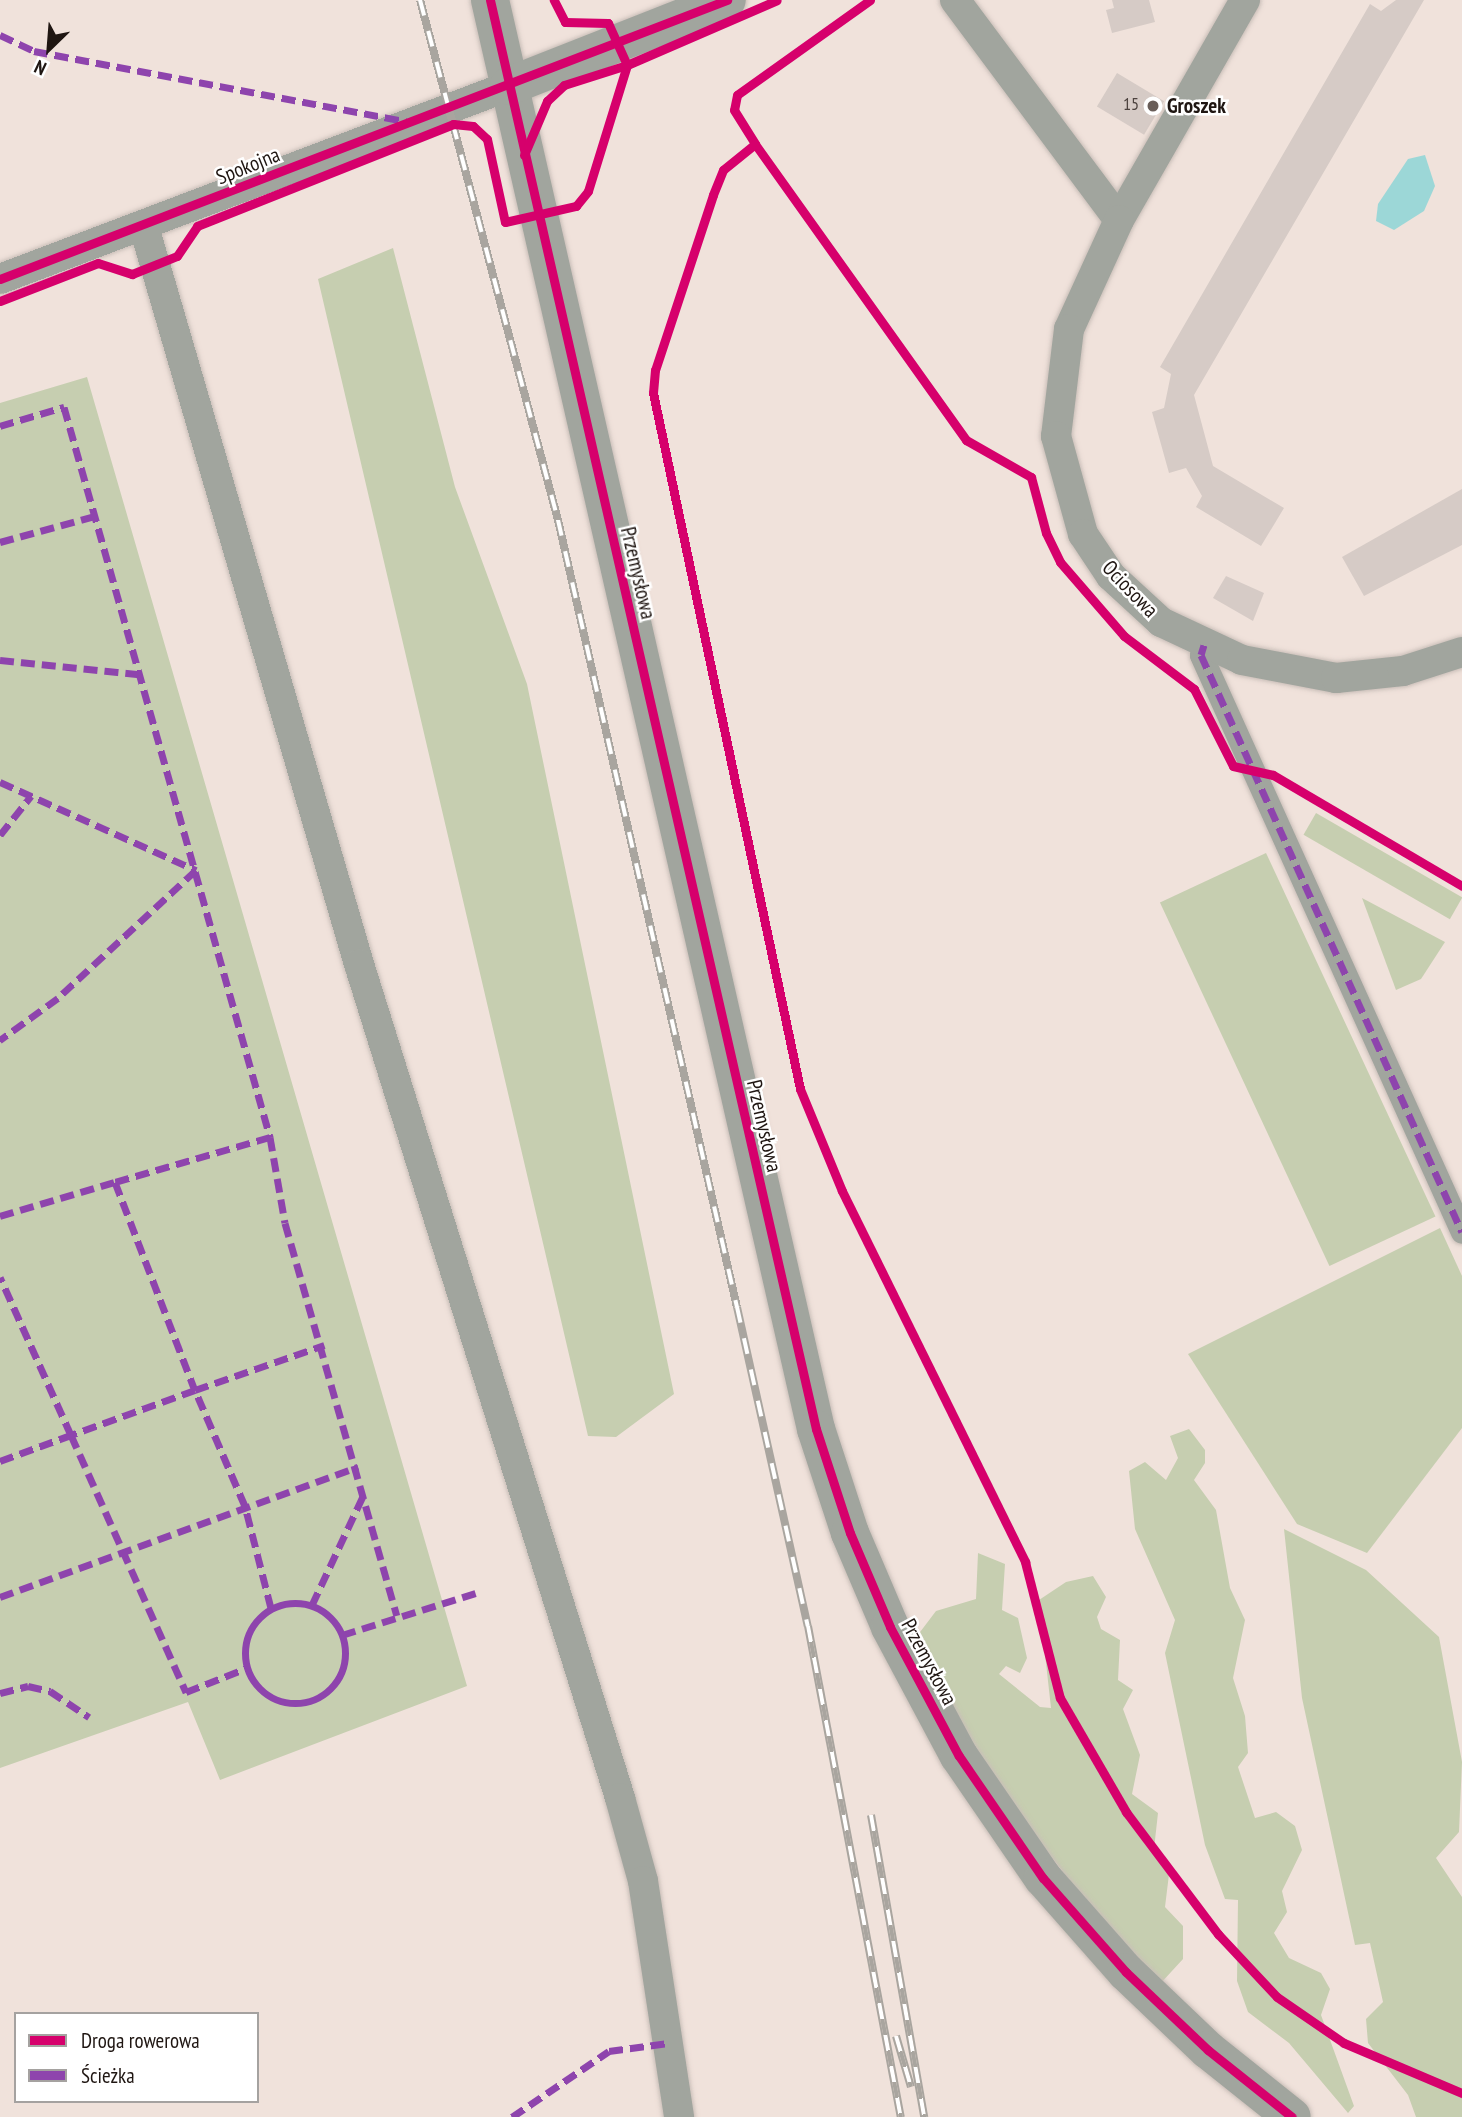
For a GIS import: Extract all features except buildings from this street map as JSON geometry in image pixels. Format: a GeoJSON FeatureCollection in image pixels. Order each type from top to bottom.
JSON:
{"type":"FeatureCollection","features":[{"type":"Feature","properties":{"kind":"street","name":"Przemysłowa"},"geometry":{"type":"LineString","coordinates":[[490,0],[816,1429],[850,1533],[890,1626],[959,1755],[1043,1878],[1126,1972],[1199,2042],[1293,2117]]}},
{"type":"Feature","properties":{"kind":"street"},"geometry":{"type":"LineString","coordinates":[[509,86],[727,0]]}},
{"type":"Feature","properties":{"kind":"street"},"geometry":{"type":"LineString","coordinates":[[955,0],[1119,220]]}},
{"type":"Feature","properties":{"kind":"street","name":"Ociosowa"},"geometry":{"type":"LineString","coordinates":[[1245,0],[1119,220],[1069,329],[1056,436],[1083,534],[1111,576],[1161,622],[1204,645],[1284,671],[1336,678],[1402,671],[1462,652]]}},
{"type":"Feature","properties":{"kind":"street","name":"Spokojna"},"geometry":{"type":"LineString","coordinates":[[0,279],[144,227],[509,86]]}},
{"type":"Feature","properties":{"kind":"street"},"geometry":{"type":"LineString","coordinates":[[144,227],[359,964],[620,1798],[643,1881],[679,2117]]}},
{"type":"Feature","properties":{"kind":"street"},"geometry":{"type":"LineString","coordinates":[[1204,645],[1201,655],[1462,1232]]}},
{"type":"Feature","properties":{"kind":"green space"},"geometry":{"type":"Polygon","coordinates":[[[393,248],[455,487],[527,684],[674,1394],[616,1437],[588,1436],[318,279],[393,248]]]}},
{"type":"Feature","properties":{"kind":"green space"},"geometry":{"type":"Polygon","coordinates":[[[87,377],[467,1686],[220,1780],[188,1702],[0,1768],[0,403],[87,377]]]}},
{"type":"Feature","properties":{"kind":"green space"},"geometry":{"type":"Polygon","coordinates":[[[1316,813],[1462,897],[1450,919],[1304,835],[1316,813]]]}},
{"type":"Feature","properties":{"kind":"green space"},"geometry":{"type":"Polygon","coordinates":[[[1266,853],[1435,1216],[1329,1266],[1160,902],[1266,853]]]}},
{"type":"Feature","properties":{"kind":"green space"},"geometry":{"type":"Polygon","coordinates":[[[1362,898],[1445,942],[1421,979],[1396,990],[1362,898]]]}},
{"type":"Feature","properties":{"kind":"green space"},"geometry":{"type":"Polygon","coordinates":[[[1440,1228],[1462,1276],[1462,1428],[1367,1553],[1297,1524],[1188,1354],[1440,1228]]]}},
{"type":"Feature","properties":{"kind":"green space"},"geometry":{"type":"Polygon","coordinates":[[[1189,1429],[1205,1450],[1205,1463],[1194,1480],[1216,1510],[1230,1588],[1245,1620],[1233,1678],[1245,1716],[1248,1753],[1238,1767],[1255,1818],[1276,1812],[1295,1826],[1302,1850],[1282,1891],[1287,1912],[1274,1933],[1289,1958],[1321,1973],[1330,1989],[1321,2015],[1354,2106],[1348,2113],[1289,2043],[1248,2012],[1237,1981],[1238,1900],[1225,1899],[1205,1845],[1165,1653],[1175,1620],[1135,1529],[1129,1471],[1145,1462],[1166,1480],[1178,1458],[1170,1436],[1189,1429]]]}},
{"type":"Feature","properties":{"kind":"green space"},"geometry":{"type":"Polygon","coordinates":[[[1284,1529],[1366,1570],[1439,1637],[1462,1762],[1459,1832],[1436,1858],[1462,1897],[1462,2117],[1416,2117],[1408,2095],[1368,2043],[1366,2019],[1383,2002],[1370,1943],[1355,1945],[1302,1698],[1284,1529]]]}},
{"type":"Feature","properties":{"kind":"green space"},"geometry":{"type":"Polygon","coordinates":[[[978,1553],[1005,1564],[1002,1610],[1018,1618],[1027,1658],[1020,1673],[1006,1666],[999,1674],[1040,1707],[1051,1708],[1039,1600],[1066,1582],[1093,1576],[1106,1597],[1097,1617],[1101,1629],[1120,1640],[1118,1680],[1133,1690],[1123,1709],[1140,1755],[1132,1794],[1158,1813],[1154,1849],[1170,1866],[1165,1907],[1183,1926],[1183,1959],[1160,1984],[1116,1941],[992,1779],[911,1644],[936,1611],[976,1599],[978,1553]]]}},
{"type":"Feature","properties":{"kind":"water"},"geometry":{"type":"Polygon","coordinates":[[[1425,155],[1435,186],[1424,211],[1394,230],[1376,221],[1378,204],[1408,159],[1425,155]]]}},
{"type":"Feature","properties":{"kind":"railway"},"geometry":{"type":"LineString","coordinates":[[420,0],[558,520],[737,1307],[808,1626],[901,2117]]}},
{"type":"Feature","properties":{"kind":"railway"},"geometry":{"type":"LineString","coordinates":[[871,1815],[924,2117]]}},
{"type":"Feature","properties":{"kind":"railway"},"geometry":{"type":"LineString","coordinates":[[896,2036],[911,2087]]}},
{"type":"Feature","properties":{"kind":"marked path"},"geometry":{"type":"LineString","coordinates":[[0,35],[34,51],[406,121]]}},
{"type":"Feature","properties":{"kind":"marked path"},"geometry":{"type":"LineString","coordinates":[[0,426],[64,407],[270,1137],[115,1182]]}},
{"type":"Feature","properties":{"kind":"marked path"},"geometry":{"type":"LineString","coordinates":[[0,542],[95,516]]}},
{"type":"Feature","properties":{"kind":"marked path"},"geometry":{"type":"LineString","coordinates":[[1204,645],[1201,655],[1462,1232]]}},
{"type":"Feature","properties":{"kind":"marked path"},"geometry":{"type":"LineString","coordinates":[[0,660],[139,674]]}},
{"type":"Feature","properties":{"kind":"marked path"},"geometry":{"type":"LineString","coordinates":[[0,782],[196,870],[58,998],[0,1040]]}},
{"type":"Feature","properties":{"kind":"marked path"},"geometry":{"type":"LineString","coordinates":[[0,835],[31,796]]}},
{"type":"Feature","properties":{"kind":"marked path"},"geometry":{"type":"LineString","coordinates":[[270,1137],[285,1223],[397,1615]]}},
{"type":"Feature","properties":{"kind":"marked path"},"geometry":{"type":"LineString","coordinates":[[0,1216],[115,1182],[195,1390],[71,1435],[0,1277]]}},
{"type":"Feature","properties":{"kind":"marked path"},"geometry":{"type":"LineString","coordinates":[[271,1608],[245,1506],[195,1390],[324,1345]]}},
{"type":"Feature","properties":{"kind":"marked path"},"geometry":{"type":"LineString","coordinates":[[0,1461],[71,1435],[186,1692],[247,1668]]}},
{"type":"Feature","properties":{"kind":"marked path"},"geometry":{"type":"LineString","coordinates":[[0,1597],[358,1467]]}},
{"type":"Feature","properties":{"kind":"marked path"},"geometry":{"type":"LineString","coordinates":[[312,1605],[364,1494]]}},
{"type":"Feature","properties":{"kind":"marked path"},"geometry":{"type":"LineString","coordinates":[[342,1635],[479,1592]]}},
{"type":"Feature","properties":{"kind":"marked path"},"geometry":{"type":"LineString","coordinates":[[295,1603],[323,1611],[337,1625],[345,1653],[337,1681],[323,1695],[295,1703],[267,1695],[253,1681],[245,1653],[253,1625],[267,1611],[295,1603]]}},
{"type":"Feature","properties":{"kind":"marked path"},"geometry":{"type":"LineString","coordinates":[[0,1693],[28,1686],[50,1691],[89,1717]]}},
{"type":"Feature","properties":{"kind":"marked path"},"geometry":{"type":"LineString","coordinates":[[512,2117],[609,2051],[668,2043]]}},
{"type":"Feature","properties":{"kind":"cycle path"},"geometry":{"type":"LineString","coordinates":[[490,0],[816,1429],[850,1533],[890,1627],[959,1756],[1043,1878],[1126,1972],[1208,2050],[1292,2117]]}},
{"type":"Feature","properties":{"kind":"cycle path"},"geometry":{"type":"LineString","coordinates":[[0,301],[98,263],[132,274],[177,256],[197,226],[453,124],[473,126],[487,139],[505,222],[576,206],[588,191],[627,65],[608,23],[565,22],[554,0]]}},
{"type":"Feature","properties":{"kind":"cycle path"},"geometry":{"type":"LineString","coordinates":[[0,279],[727,0]]}},
{"type":"Feature","properties":{"kind":"cycle path"},"geometry":{"type":"LineString","coordinates":[[524,155],[547,101],[564,85],[627,65],[777,0]]}},
{"type":"Feature","properties":{"kind":"cycle path"},"geometry":{"type":"LineString","coordinates":[[870,0],[737,95],[734,110],[755,144],[966,440],[1031,477],[1046,533],[1060,562],[1124,636],[1194,689],[1233,766],[1273,775],[1462,886]]}},
{"type":"Feature","properties":{"kind":"cycle path"},"geometry":{"type":"LineString","coordinates":[[755,144],[723,170],[655,370],[653,393],[800,1089],[842,1191],[1025,1562],[1060,1698],[1126,1812],[1218,1934],[1277,1997],[1344,2043],[1462,2093]]}},
{"type":"Feature","properties":{"kind":"place","name":"Groszek"},"geometry":{"type":"Point","coordinates":[1153,106]}}]}
